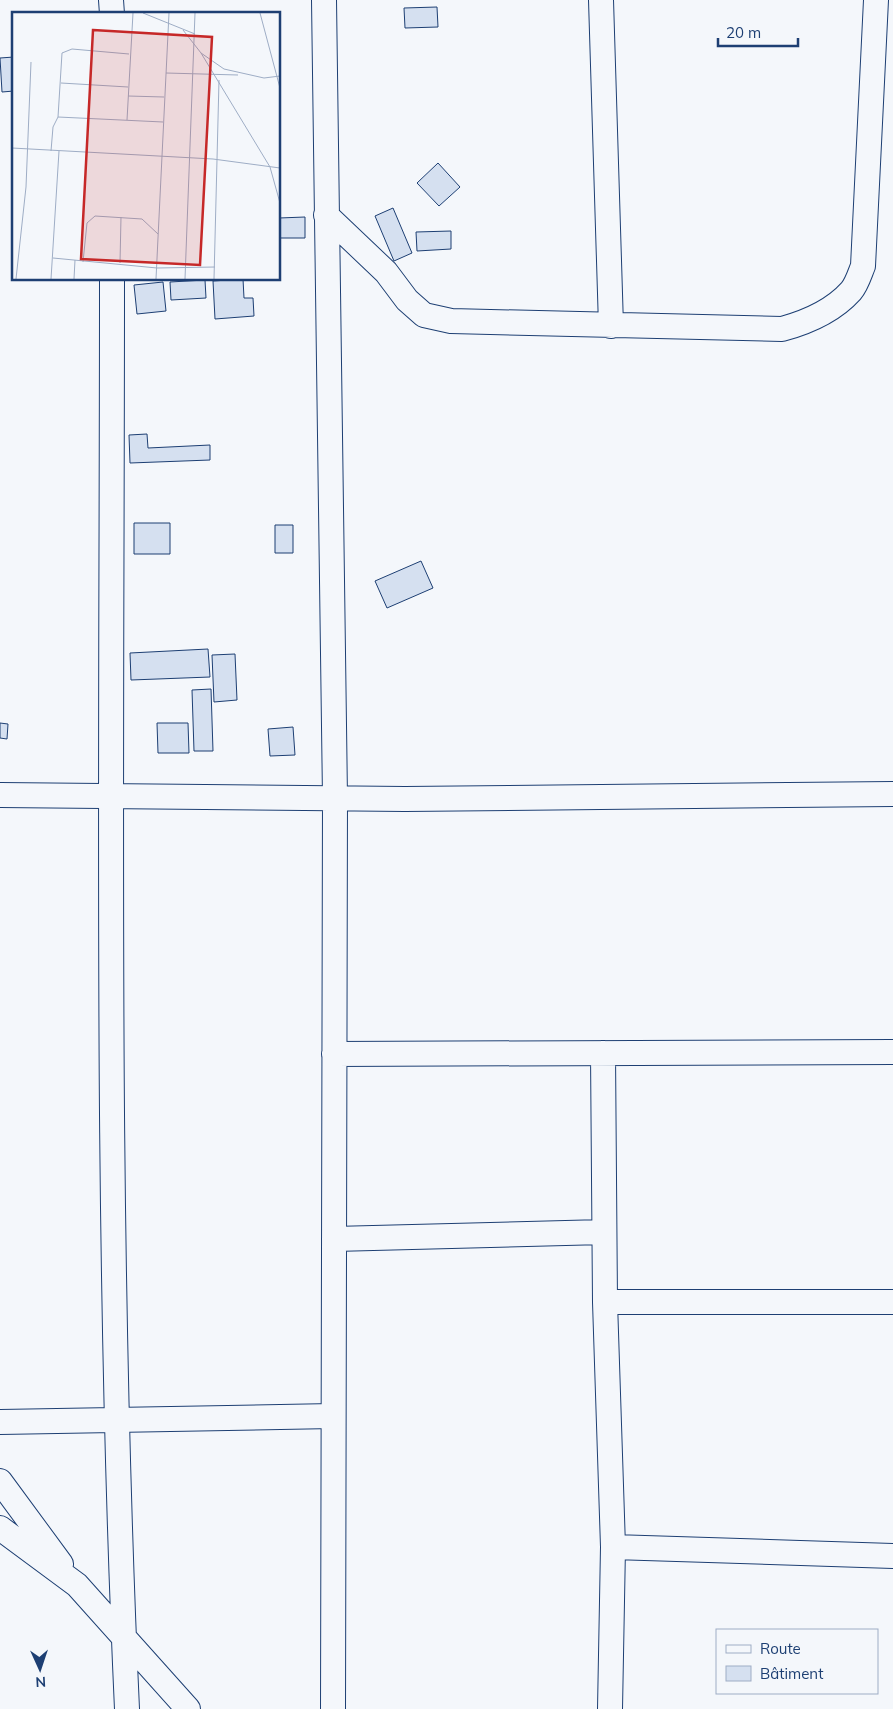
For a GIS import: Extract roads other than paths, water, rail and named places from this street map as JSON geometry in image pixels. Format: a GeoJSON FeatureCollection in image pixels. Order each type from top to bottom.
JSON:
{"type":"FeatureCollection","features":[{"type":"Feature","properties":{"kind":"street"},"geometry":{"type":"LineString","coordinates":[[324,0],[335,798],[333,1709]]}},
{"type":"Feature","properties":{"kind":"street"},"geometry":{"type":"LineString","coordinates":[[601,0],[611,326]]}},
{"type":"Feature","properties":{"kind":"street"},"geometry":{"type":"LineString","coordinates":[[326,215],[386,272],[407,300],[424,315],[451,321],[611,326],[782,329],[806,322],[828,310],[852,290],[863,266],[876,0]]}},
{"type":"Feature","properties":{"kind":"street"},"geometry":{"type":"LineString","coordinates":[[112,280],[112,796],[116,1420],[127,1709]]}},
{"type":"Feature","properties":{"kind":"street"},"geometry":{"type":"LineString","coordinates":[[0,794],[335,798],[893,794]]}},
{"type":"Feature","properties":{"kind":"street"},"geometry":{"type":"LineString","coordinates":[[334,1054],[893,1052]]}},
{"type":"Feature","properties":{"kind":"street"},"geometry":{"type":"LineString","coordinates":[[603,1053],[604,1232],[614,1547],[610,1709]]}},
{"type":"Feature","properties":{"kind":"street"},"geometry":{"type":"LineString","coordinates":[[334,1239],[604,1232]]}},
{"type":"Feature","properties":{"kind":"street"},"geometry":{"type":"LineString","coordinates":[[606,1302],[893,1302]]}},
{"type":"Feature","properties":{"kind":"street"},"geometry":{"type":"LineString","coordinates":[[0,1422],[334,1416]]}},
{"type":"Feature","properties":{"kind":"street"},"geometry":{"type":"LineString","coordinates":[[0,1481],[77,1585],[188,1709]]}},
{"type":"Feature","properties":{"kind":"street"},"geometry":{"type":"LineString","coordinates":[[0,1528],[77,1585]]}},
{"type":"Feature","properties":{"kind":"street"},"geometry":{"type":"LineString","coordinates":[[614,1547],[893,1556]]}}]}
